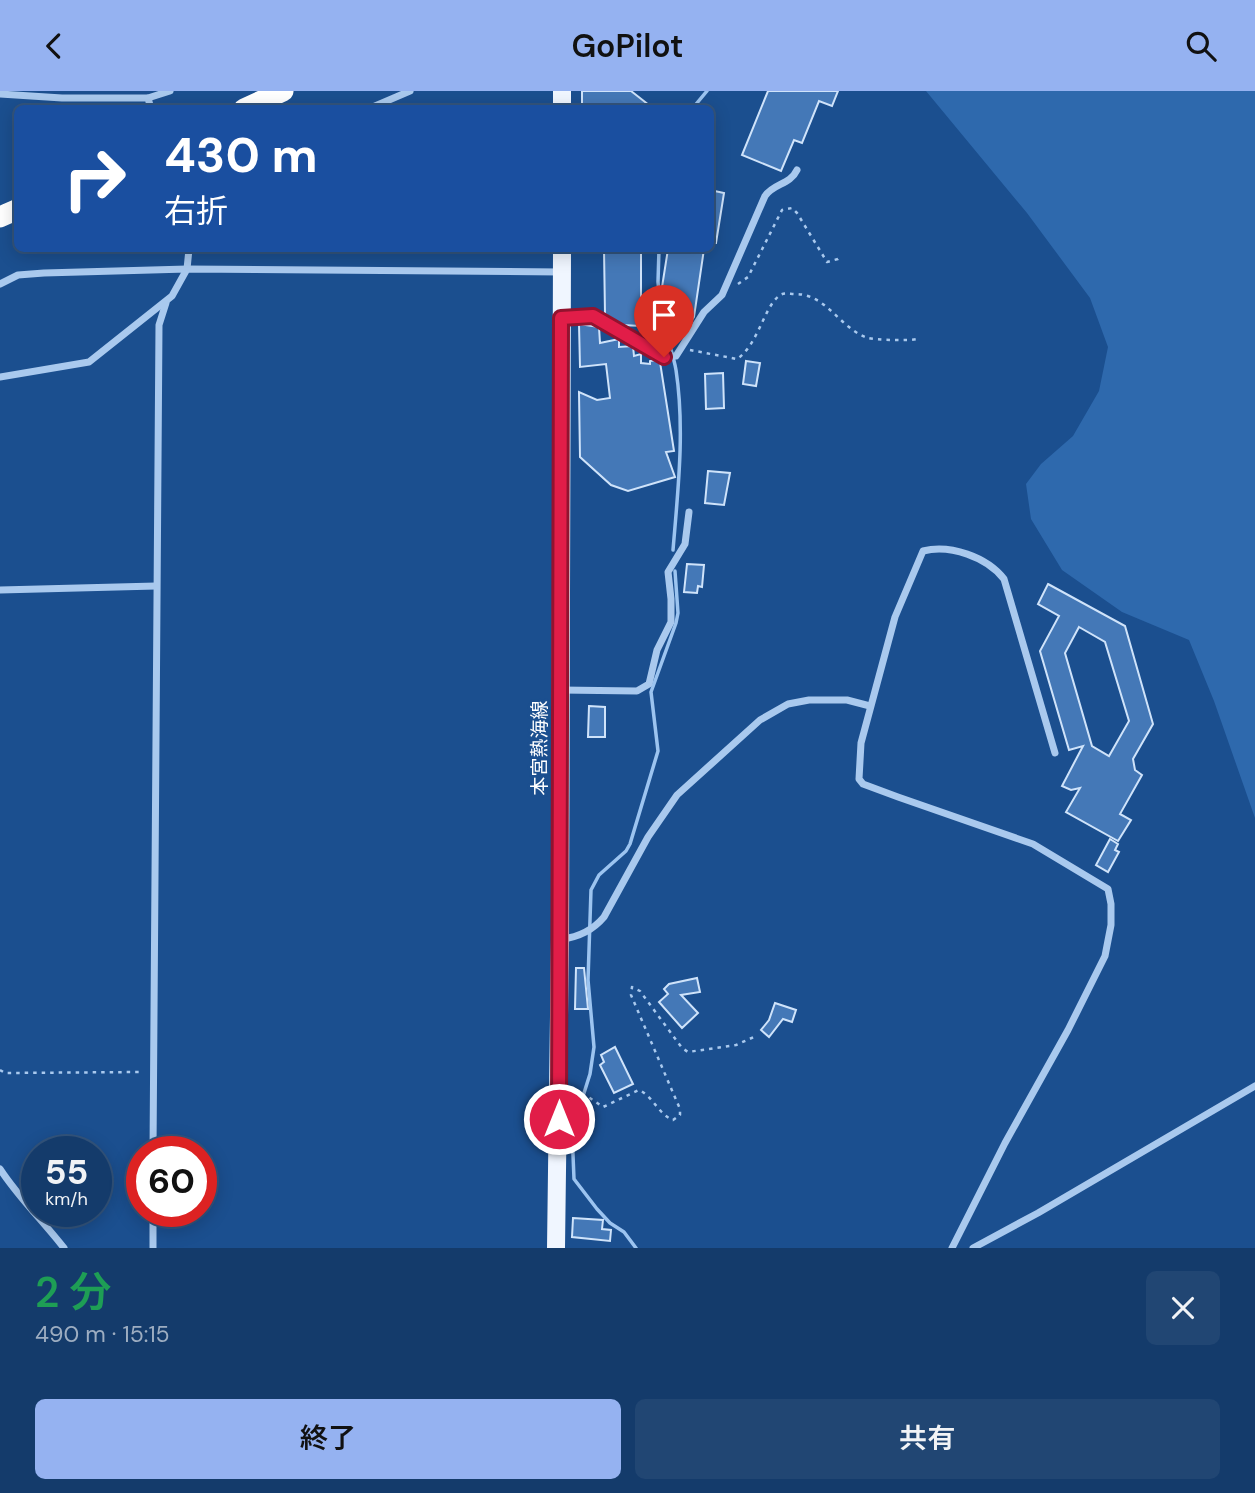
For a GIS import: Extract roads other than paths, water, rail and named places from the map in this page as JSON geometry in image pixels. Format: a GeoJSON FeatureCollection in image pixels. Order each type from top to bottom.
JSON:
{"type":"FeatureCollection","features":[{"type":"Feature","properties":{"kind":"highway"},"geometry":{"type":"LineString","coordinates":[[253,105],[283,91]]}},
{"type":"Feature","properties":{"kind":"main road","name":"本宮熱海線"},"geometry":{"type":"LineString","coordinates":[[556,1248],[560,939],[562,252]]}},
{"type":"Feature","properties":{"kind":"street"},"geometry":{"type":"LineString","coordinates":[[0,94],[62,99],[148,98],[170,91]]}},
{"type":"Feature","properties":{"kind":"street"},"geometry":{"type":"LineString","coordinates":[[377,105],[410,91]]}},
{"type":"Feature","properties":{"kind":"street"},"geometry":{"type":"LineString","coordinates":[[148,98],[150,105]]}},
{"type":"Feature","properties":{"kind":"street"},"geometry":{"type":"LineString","coordinates":[[561,318],[593,316],[667,358],[676,356],[704,312],[716,302],[725,288],[765,195],[769,190],[791,180],[797,170]]}},
{"type":"Feature","properties":{"kind":"street"},"geometry":{"type":"LineString","coordinates":[[0,377],[89,362],[166,303],[187,269],[190,252]]}},
{"type":"Feature","properties":{"kind":"street"},"geometry":{"type":"LineString","coordinates":[[0,284],[18,275],[187,269],[562,272]]}},
{"type":"Feature","properties":{"kind":"street"},"geometry":{"type":"LineString","coordinates":[[153,1136],[159,325],[166,303]]}},
{"type":"Feature","properties":{"kind":"street"},"geometry":{"type":"LineString","coordinates":[[561,690],[637,691],[649,684],[657,650],[671,622],[668,572],[685,544],[689,512]]}},
{"type":"Feature","properties":{"kind":"street"},"geometry":{"type":"LineString","coordinates":[[952,1248],[1005,1143],[1069,1030],[1105,956],[1111,925],[1111,898],[1108,889],[1033,844],[863,784],[858,771],[861,743],[870,706],[895,617],[923,551],[940,549],[977,558],[993,566],[1004,579],[1055,753]]}},
{"type":"Feature","properties":{"kind":"street"},"geometry":{"type":"LineString","coordinates":[[0,590],[156,586]]}},
{"type":"Feature","properties":{"kind":"street"},"geometry":{"type":"LineString","coordinates":[[560,939],[572,938],[596,927],[648,837],[677,795],[686,784],[760,720],[789,704],[809,700],[847,700],[870,706]]}},
{"type":"Feature","properties":{"kind":"street"},"geometry":{"type":"LineString","coordinates":[[973,1248],[1255,1086]]}},
{"type":"Feature","properties":{"kind":"street"},"geometry":{"type":"LineString","coordinates":[[0,1169],[18,1196],[44,1222],[64,1248]]}},
{"type":"Feature","properties":{"kind":"street"},"geometry":{"type":"LineString","coordinates":[[153,1227],[153,1248]]}},
{"type":"Feature","properties":{"kind":"waterway"},"geometry":{"type":"LineString","coordinates":[[695,105],[707,91]]}},
{"type":"Feature","properties":{"kind":"waterway"},"geometry":{"type":"LineString","coordinates":[[659,252],[660,302]]}},
{"type":"Feature","properties":{"kind":"waterway"},"geometry":{"type":"LineString","coordinates":[[663,317],[676,370],[680,415],[680,460],[673,550]]}},
{"type":"Feature","properties":{"kind":"waterway"},"geometry":{"type":"LineString","coordinates":[[636,1248],[624,1232],[610,1223],[597,1209],[574,1179],[572,1131],[590,1074],[594,1047],[588,980],[591,890],[599,875],[626,851],[630,844],[658,751],[651,692],[678,613],[675,571]]}}]}
